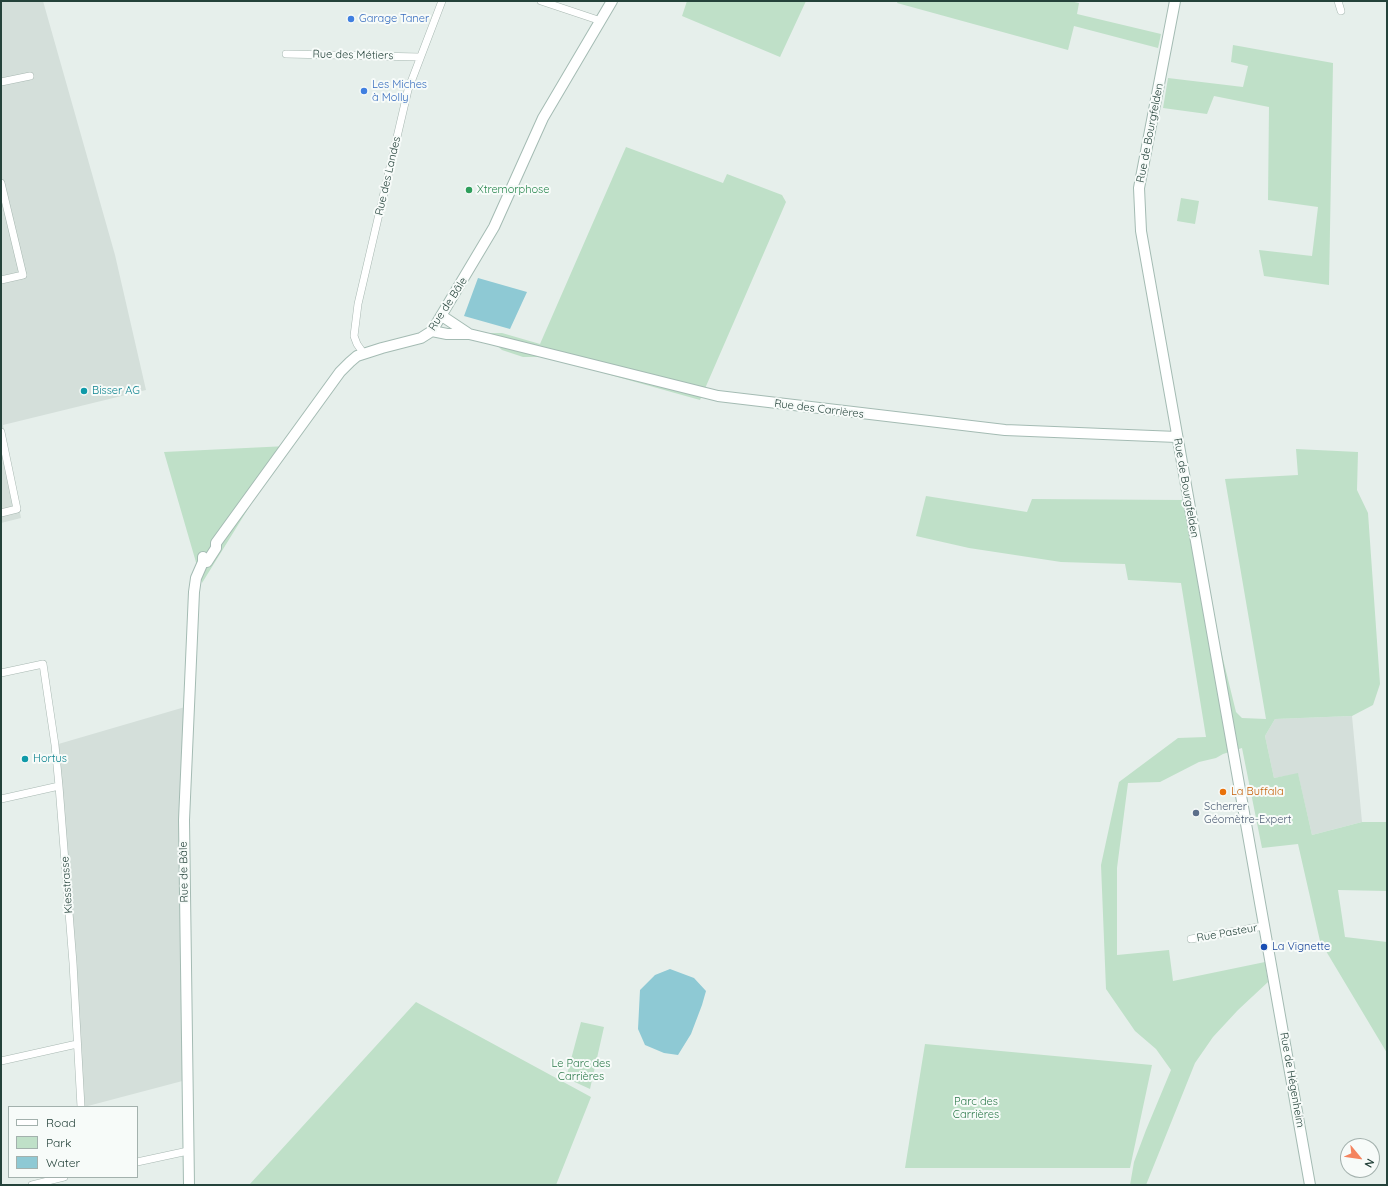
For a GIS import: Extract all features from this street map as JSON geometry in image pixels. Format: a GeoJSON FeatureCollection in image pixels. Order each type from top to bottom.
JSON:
{"type":"FeatureCollection","features":[{"type":"Feature","properties":{"kind":"street","name":"Rue des Landes"},"geometry":{"type":"LineString","coordinates":[[364,354],[357,344],[354,336],[358,304],[408,90],[442,1]]}},
{"type":"Feature","properties":{"kind":"street"},"geometry":{"type":"LineString","coordinates":[[541,1],[601,21]]}},
{"type":"Feature","properties":{"kind":"street","name":"Rue de Bâle"},"geometry":{"type":"LineString","coordinates":[[189,1185],[184,820],[194,592],[196,578],[203,562],[202,558],[212,544],[216,543],[340,372],[353,359],[364,354],[422,338],[432,331],[494,227],[543,118],[612,1]]}},
{"type":"Feature","properties":{"kind":"street","name":"Rue de Bourgfelden"},"geometry":{"type":"LineString","coordinates":[[1175,1],[1139,188],[1141,231],[1273,975]]}},
{"type":"Feature","properties":{"kind":"street"},"geometry":{"type":"LineString","coordinates":[[1338,1],[1341,11]]}},
{"type":"Feature","properties":{"kind":"street","name":"Rue des Métiers"},"geometry":{"type":"LineString","coordinates":[[286,54],[420,57]]}},
{"type":"Feature","properties":{"kind":"street"},"geometry":{"type":"LineString","coordinates":[[1,82],[30,76]]}},
{"type":"Feature","properties":{"kind":"street"},"geometry":{"type":"LineString","coordinates":[[1,183],[23,275],[1,280]]}},
{"type":"Feature","properties":{"kind":"street","name":"Rue des Carrières"},"geometry":{"type":"LineString","coordinates":[[442,316],[469,334]]}},
{"type":"Feature","properties":{"kind":"street","name":"Rue des Carrières"},"geometry":{"type":"LineString","coordinates":[[432,331],[447,334],[469,334],[718,396],[1005,430],[1177,437]]}},
{"type":"Feature","properties":{"kind":"street"},"geometry":{"type":"LineString","coordinates":[[1,432],[17,509],[1,513]]}},
{"type":"Feature","properties":{"kind":"street","name":"Kiesstrasse"},"geometry":{"type":"LineString","coordinates":[[1,673],[43,664],[55,745],[59,786],[80,1106]]}},
{"type":"Feature","properties":{"kind":"street"},"geometry":{"type":"LineString","coordinates":[[1,799],[59,786]]}},
{"type":"Feature","properties":{"kind":"street","name":"Rue Pasteur"},"geometry":{"type":"LineString","coordinates":[[1191,939],[1264,926]]}},
{"type":"Feature","properties":{"kind":"street","name":"Rue de Hégenheim"},"geometry":{"type":"LineString","coordinates":[[1273,975],[1310,1185]]}},
{"type":"Feature","properties":{"kind":"street"},"geometry":{"type":"LineString","coordinates":[[1,1061],[77,1044]]}},
{"type":"Feature","properties":{"kind":"street"},"geometry":{"type":"LineString","coordinates":[[138,1162],[188,1151]]}},
{"type":"Feature","properties":{"kind":"street"},"geometry":{"type":"LineString","coordinates":[[32,1185],[60,1178]]}},
{"type":"Feature","properties":{"kind":"shaded area"},"geometry":{"type":"Polygon","coordinates":[[[1,1],[43,1],[115,255],[146,390],[3,425],[21,518],[1,523],[1,1]]]}},
{"type":"Feature","properties":{"kind":"shaded area"},"geometry":{"type":"Polygon","coordinates":[[[185,707],[190,1079],[88,1106],[84,1106],[55,745],[185,707]]]}},
{"type":"Feature","properties":{"kind":"shaded area"},"geometry":{"type":"Polygon","coordinates":[[[1352,716],[1362,822],[1312,835],[1298,774],[1274,778],[1265,736],[1275,719],[1352,716]]]}},
{"type":"Feature","properties":{"kind":"green space"},"geometry":{"type":"Polygon","coordinates":[[[687,1],[806,1],[780,57],[682,16],[687,1]]]}},
{"type":"Feature","properties":{"kind":"green space"},"geometry":{"type":"Polygon","coordinates":[[[898,1],[1070,1],[1079,3],[1077,14],[1161,34],[1158,48],[1074,26],[1068,50],[897,3],[898,1]]]}},
{"type":"Feature","properties":{"kind":"green space"},"geometry":{"type":"Polygon","coordinates":[[[1233,45],[1333,63],[1329,285],[1264,276],[1259,250],[1312,256],[1318,207],[1268,200],[1269,107],[1214,96],[1207,114],[1163,108],[1168,78],[1243,87],[1248,66],[1231,62],[1233,45]]]}},
{"type":"Feature","properties":{"kind":"green space"},"geometry":{"type":"Polygon","coordinates":[[[626,147],[723,183],[727,174],[782,195],[786,202],[700,400],[546,357],[523,357],[502,350],[495,344],[487,333],[502,333],[540,344],[626,147]]]}},
{"type":"Feature","properties":{"kind":"green space"},"geometry":{"type":"Polygon","coordinates":[[[1181,198],[1199,201],[1195,224],[1177,221],[1181,198]]]}},
{"type":"Feature","properties":{"kind":"green space"},"geometry":{"type":"Polygon","coordinates":[[[287,446],[202,583],[164,452],[287,446]]]}},
{"type":"Feature","properties":{"kind":"green space"},"geometry":{"type":"Polygon","coordinates":[[[1296,449],[1358,452],[1357,490],[1368,513],[1380,684],[1373,705],[1352,716],[1275,719],[1265,736],[1274,778],[1298,773],[1312,835],[1362,822],[1387,822],[1387,891],[1338,890],[1345,937],[1387,942],[1387,1053],[1320,941],[1298,844],[1262,848],[1242,748],[1223,754],[1216,758],[1199,762],[1160,782],[1128,783],[1117,868],[1117,955],[1169,950],[1173,981],[1265,962],[1268,982],[1238,1010],[1213,1037],[1195,1063],[1146,1185],[1130,1185],[1134,1162],[1171,1070],[1156,1049],[1135,1031],[1106,989],[1101,865],[1119,782],[1178,738],[1206,737],[1181,583],[1128,580],[1125,564],[1061,562],[969,548],[916,536],[926,496],[1027,512],[1032,499],[1184,500],[1236,712],[1242,718],[1266,719],[1225,479],[1298,475],[1296,449]]]}},
{"type":"Feature","properties":{"kind":"green space"},"geometry":{"type":"Polygon","coordinates":[[[416,1002],[591,1097],[556,1185],[249,1185],[416,1002]]]}},
{"type":"Feature","properties":{"kind":"green space","name":"Le Parc des Carrières"},"geometry":{"type":"Polygon","coordinates":[[[581,1022],[604,1027],[590,1089],[566,1078],[581,1022]]]}},
{"type":"Feature","properties":{"kind":"green space","name":"Parc des Carrières"},"geometry":{"type":"Polygon","coordinates":[[[925,1044],[1152,1065],[1130,1168],[905,1168],[925,1044]]]}},
{"type":"Feature","properties":{"kind":"water"},"geometry":{"type":"Polygon","coordinates":[[[478,278],[527,292],[510,329],[464,316],[478,278]]]}},
{"type":"Feature","properties":{"kind":"water"},"geometry":{"type":"Polygon","coordinates":[[[670,969],[694,978],[706,991],[691,1034],[678,1055],[664,1053],[645,1045],[638,1029],[640,990],[655,975],[670,969]]]}},
{"type":"Feature","properties":{"kind":"place","name":"Garage Taner"},"geometry":{"type":"Point","coordinates":[351,19]}},
{"type":"Feature","properties":{"kind":"place","name":"Les Miches à Molly"},"geometry":{"type":"Point","coordinates":[364,91]}},
{"type":"Feature","properties":{"kind":"place","name":"Xtremorphose"},"geometry":{"type":"Point","coordinates":[469,190]}},
{"type":"Feature","properties":{"kind":"place","name":"Bisser AG"},"geometry":{"type":"Point","coordinates":[84,391]}},
{"type":"Feature","properties":{"kind":"place","name":"Hortus"},"geometry":{"type":"Point","coordinates":[25,759]}},
{"type":"Feature","properties":{"kind":"place","name":"La Buffala"},"geometry":{"type":"Point","coordinates":[1223,792]}},
{"type":"Feature","properties":{"kind":"place","name":"Scherrer Géomètre-Expert"},"geometry":{"type":"Point","coordinates":[1196,813]}},
{"type":"Feature","properties":{"kind":"place","name":"La Vignette"},"geometry":{"type":"Point","coordinates":[1264,947]}}]}
